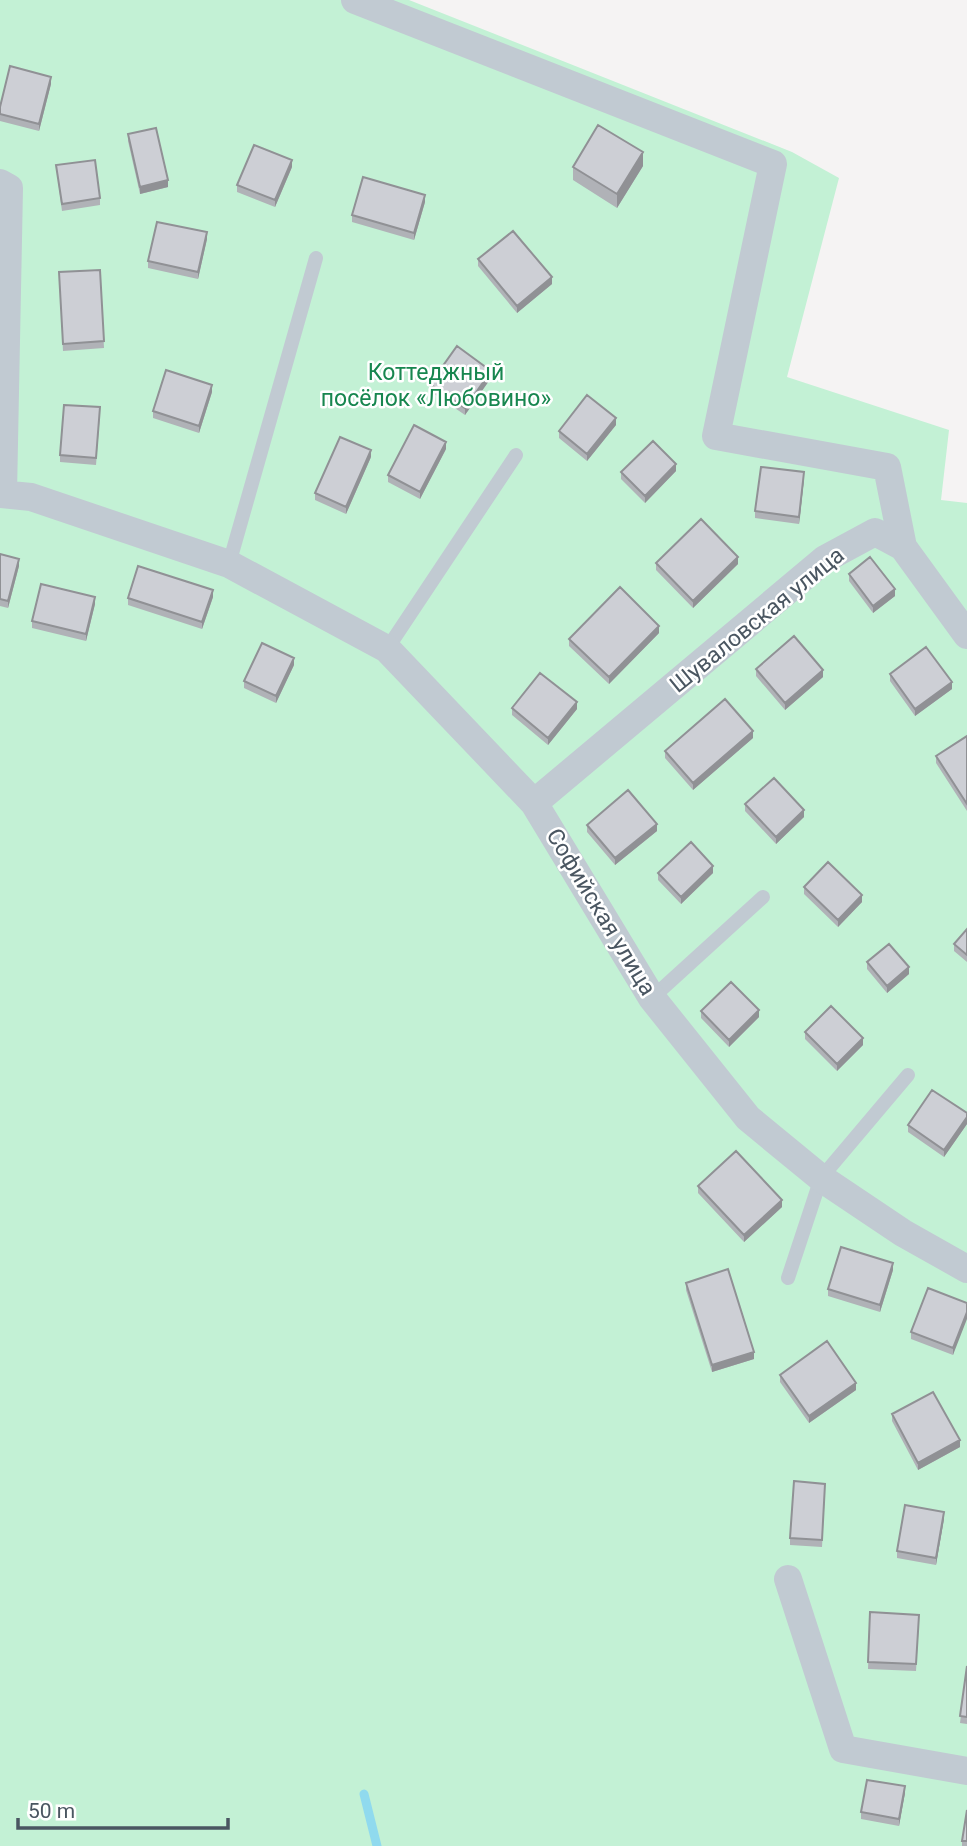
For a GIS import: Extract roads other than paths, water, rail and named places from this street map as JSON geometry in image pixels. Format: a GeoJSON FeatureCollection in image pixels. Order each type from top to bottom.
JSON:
{"type":"FeatureCollection","features":[{"type":"Feature","properties":{"kind":"street"},"geometry":{"type":"LineString","coordinates":[[355,0],[773,164],[716,436],[887,467],[903,547]]}},
{"type":"Feature","properties":{"kind":"street"},"geometry":{"type":"LineString","coordinates":[[0,183],[9,188],[1,494]]}},
{"type":"Feature","properties":{"kind":"street","name":"Софийская улица"},"geometry":{"type":"LineString","coordinates":[[1,494],[31,497],[229,565],[387,649],[534,803],[652,998],[748,1118],[821,1178],[903,1233],[967,1269]]}},
{"type":"Feature","properties":{"kind":"street","name":"Шуваловская улица"},"geometry":{"type":"LineString","coordinates":[[534,803],[825,559],[874,532],[903,547],[967,635]]}},
{"type":"Feature","properties":{"kind":"street"},"geometry":{"type":"LineString","coordinates":[[788,1579],[843,1749],[967,1771]]}},
{"type":"Feature","properties":{"kind":"lane"},"geometry":{"type":"LineString","coordinates":[[229,565],[316,258]]}},
{"type":"Feature","properties":{"kind":"lane"},"geometry":{"type":"LineString","coordinates":[[387,649],[516,455]]}},
{"type":"Feature","properties":{"kind":"lane"},"geometry":{"type":"LineString","coordinates":[[652,998],[763,897]]}},
{"type":"Feature","properties":{"kind":"lane"},"geometry":{"type":"LineString","coordinates":[[788,1278],[821,1178],[908,1075]]}},
{"type":"Feature","properties":{"kind":"waterway"},"geometry":{"type":"LineString","coordinates":[[364,1794],[377,1846]]}},
{"type":"Feature","properties":{"kind":"park label","name":"Коттеджный посёлок «Любовино»"},"geometry":{"type":"Point","coordinates":[436,385]}}]}
